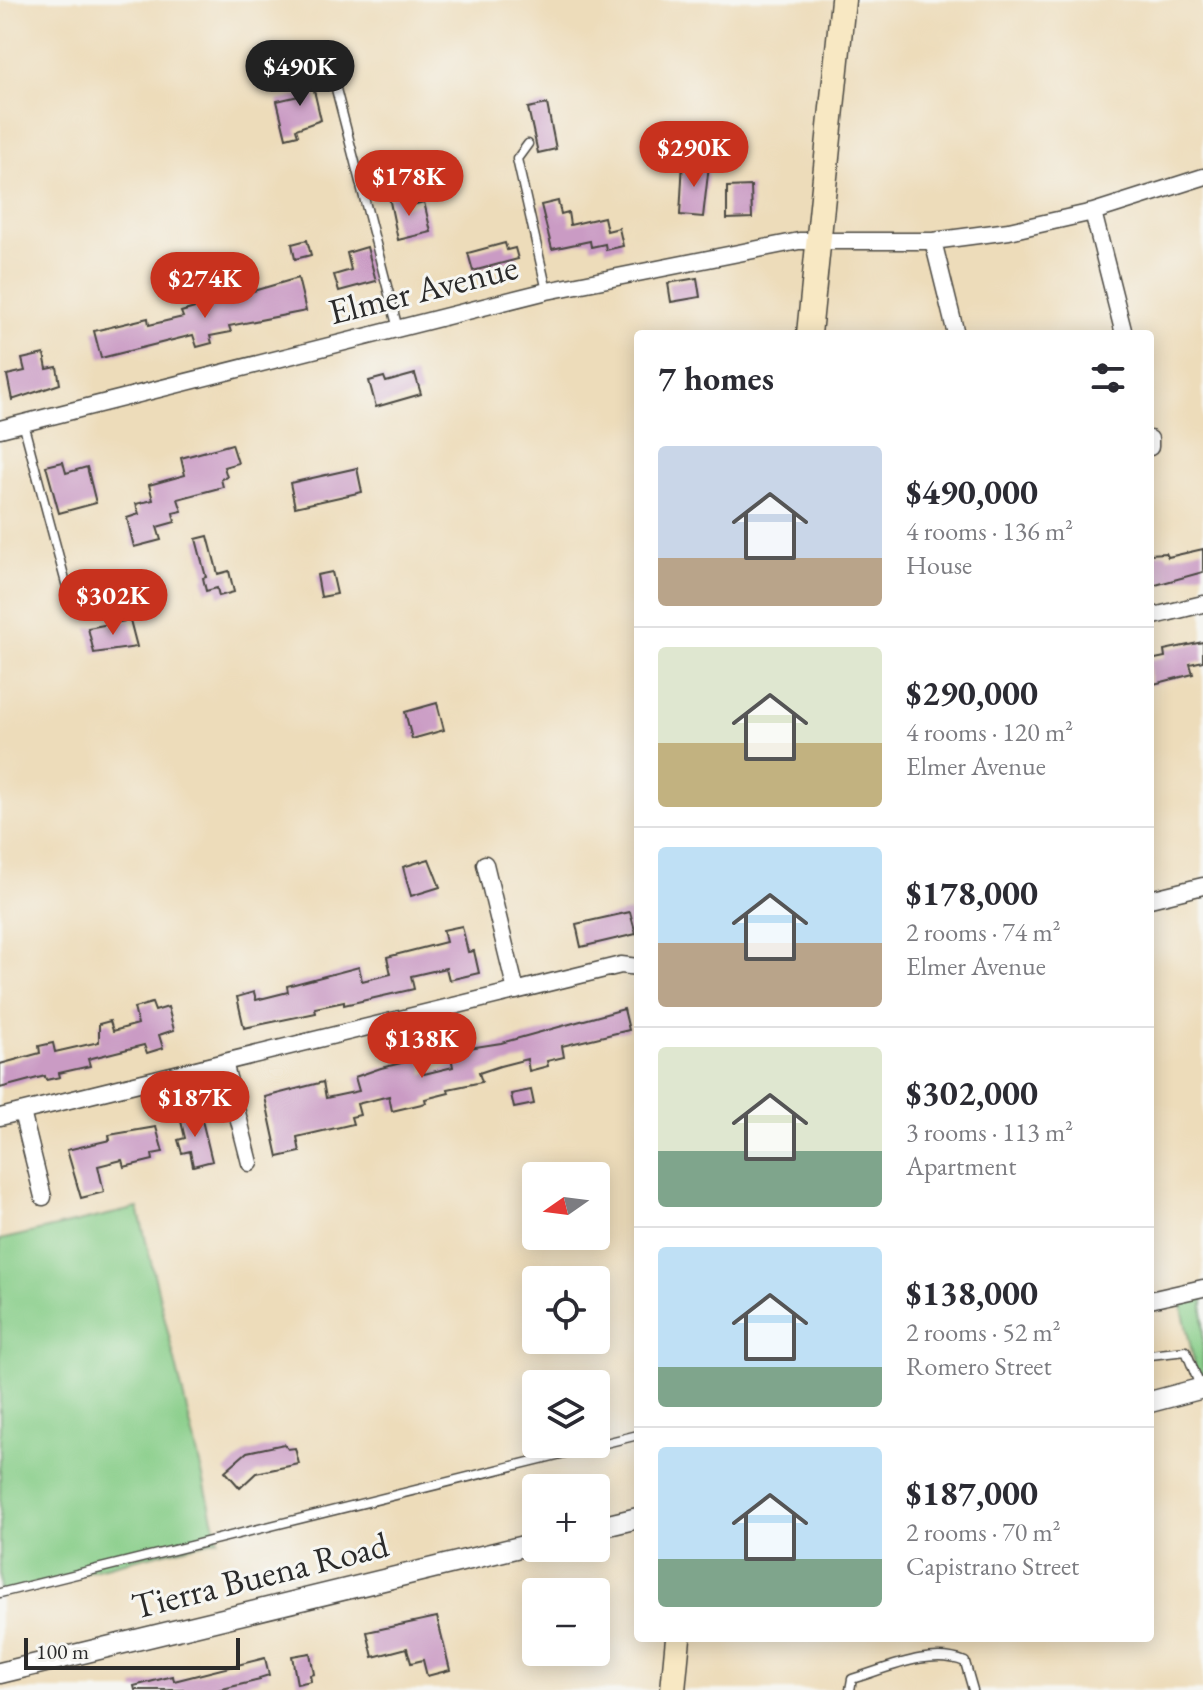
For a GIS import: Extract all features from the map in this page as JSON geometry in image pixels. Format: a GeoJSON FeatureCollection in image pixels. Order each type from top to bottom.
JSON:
{"type":"FeatureCollection","features":[{"type":"Feature","properties":{"kind":"main road"},"geometry":{"type":"LineString","coordinates":[[809,330],[843,0]]}},
{"type":"Feature","properties":{"kind":"main road"},"geometry":{"type":"LineString","coordinates":[[673,1690],[678,1642]]}},
{"type":"Feature","properties":{"kind":"street","name":"Elmer Avenue"},"geometry":{"type":"LineString","coordinates":[[0,429],[547,291],[799,241],[933,241],[1009,231],[1093,212],[1203,177]]}},
{"type":"Feature","properties":{"kind":"street"},"geometry":{"type":"LineString","coordinates":[[1093,212],[1123,330]]}},
{"type":"Feature","properties":{"kind":"street"},"geometry":{"type":"LineString","coordinates":[[933,241],[955,330]]}},
{"type":"Feature","properties":{"kind":"street"},"geometry":{"type":"LineString","coordinates":[[1154,616],[1203,604]]}},
{"type":"Feature","properties":{"kind":"street"},"geometry":{"type":"LineString","coordinates":[[485,864],[516,991]]}},
{"type":"Feature","properties":{"kind":"street"},"geometry":{"type":"LineString","coordinates":[[1154,898],[1203,886]]}},
{"type":"Feature","properties":{"kind":"street"},"geometry":{"type":"LineString","coordinates":[[0,1117],[621,965],[634,967]]}},
{"type":"Feature","properties":{"kind":"street"},"geometry":{"type":"LineString","coordinates":[[224,1062],[250,1163]]}},
{"type":"Feature","properties":{"kind":"street"},"geometry":{"type":"LineString","coordinates":[[22,1112],[43,1197]]}},
{"type":"Feature","properties":{"kind":"street"},"geometry":{"type":"LineString","coordinates":[[1154,1299],[1203,1288]]}},
{"type":"Feature","properties":{"kind":"street"},"geometry":{"type":"LineString","coordinates":[[1154,1401],[1202,1389]]}},
{"type":"Feature","properties":{"kind":"street"},"geometry":{"type":"LineString","coordinates":[[610,1525],[634,1519]]}},
{"type":"Feature","properties":{"kind":"street","name":"Tierra Buena Road"},"geometry":{"type":"LineString","coordinates":[[0,1673],[522,1546]]}},
{"type":"Feature","properties":{"kind":"lane"},"geometry":{"type":"LineString","coordinates":[[328,58],[398,329]]}},
{"type":"Feature","properties":{"kind":"lane"},"geometry":{"type":"LineString","coordinates":[[528,144],[517,159],[547,291]]}},
{"type":"Feature","properties":{"kind":"lane"},"geometry":{"type":"LineString","coordinates":[[23,423],[71,602]]}},
{"type":"Feature","properties":{"kind":"lane"},"geometry":{"type":"LineString","coordinates":[[1154,1355],[1186,1351],[1202,1389]]}},
{"type":"Feature","properties":{"kind":"lane"},"geometry":{"type":"LineString","coordinates":[[0,1593],[634,1436]]}},
{"type":"Feature","properties":{"kind":"lane"},"geometry":{"type":"LineString","coordinates":[[850,1690],[852,1679],[935,1656],[951,1656],[965,1662],[973,1690]]}},
{"type":"Feature","properties":{"kind":"green space"},"geometry":{"type":"Polygon","coordinates":[[[138,1208],[218,1539],[0,1593],[0,1240],[138,1208]]]}},
{"type":"Feature","properties":{"kind":"green space"},"geometry":{"type":"Polygon","coordinates":[[[1203,1288],[1203,1389],[1200,1389],[1179,1294],[1203,1288]]]}},
{"type":"Feature","properties":{"kind":"building"},"geometry":{"type":"Polygon","coordinates":[[[272,65],[276,81],[260,84],[257,69],[272,65]]]}},
{"type":"Feature","properties":{"kind":"building"},"geometry":{"type":"Polygon","coordinates":[[[314,73],[317,84],[313,86],[321,120],[296,129],[298,135],[286,138],[277,101],[303,95],[299,77],[314,73]]]}},
{"type":"Feature","properties":{"kind":"building"},"geometry":{"type":"Polygon","coordinates":[[[547,104],[556,149],[538,153],[528,108],[547,104]]]}},
{"type":"Feature","properties":{"kind":"building"},"geometry":{"type":"Polygon","coordinates":[[[683,161],[709,165],[703,217],[680,215],[683,161]]]}},
{"type":"Feature","properties":{"kind":"building"},"geometry":{"type":"Polygon","coordinates":[[[751,186],[752,218],[727,219],[727,187],[751,186]]]}},
{"type":"Feature","properties":{"kind":"building"},"geometry":{"type":"Polygon","coordinates":[[[401,194],[404,207],[424,202],[431,232],[398,240],[389,197],[401,194]]]}},
{"type":"Feature","properties":{"kind":"building"},"geometry":{"type":"Polygon","coordinates":[[[558,201],[561,214],[568,212],[570,225],[604,217],[607,231],[619,228],[623,246],[606,250],[605,244],[591,247],[590,241],[552,249],[541,205],[558,201]]]}},
{"type":"Feature","properties":{"kind":"building"},"geometry":{"type":"Polygon","coordinates":[[[307,240],[311,255],[295,259],[292,244],[307,240]]]}},
{"type":"Feature","properties":{"kind":"building"},"geometry":{"type":"Polygon","coordinates":[[[505,243],[507,250],[515,248],[518,259],[473,271],[468,253],[505,243]]]}},
{"type":"Feature","properties":{"kind":"building"},"geometry":{"type":"Polygon","coordinates":[[[367,247],[376,281],[339,291],[334,275],[351,270],[347,253],[367,247]]]}},
{"type":"Feature","properties":{"kind":"building"},"geometry":{"type":"Polygon","coordinates":[[[182,257],[187,277],[173,280],[169,260],[182,257]]]}},
{"type":"Feature","properties":{"kind":"building"},"geometry":{"type":"Polygon","coordinates":[[[298,278],[306,311],[229,326],[231,332],[210,336],[212,343],[197,347],[193,335],[101,358],[94,331],[148,318],[149,325],[183,317],[181,312],[298,278]]]}},
{"type":"Feature","properties":{"kind":"building"},"geometry":{"type":"Polygon","coordinates":[[[697,278],[700,297],[671,302],[668,283],[697,278]]]}},
{"type":"Feature","properties":{"kind":"building"},"geometry":{"type":"Polygon","coordinates":[[[44,354],[47,369],[57,367],[60,384],[12,400],[7,375],[25,371],[22,359],[44,354]]]}},
{"type":"Feature","properties":{"kind":"building"},"geometry":{"type":"Polygon","coordinates":[[[415,374],[421,394],[376,407],[369,381],[384,377],[386,382],[415,374]]]}},
{"type":"Feature","properties":{"kind":"building"},"geometry":{"type":"Polygon","coordinates":[[[232,444],[238,463],[224,467],[227,477],[221,479],[223,487],[178,499],[182,511],[173,513],[175,522],[157,527],[161,540],[134,547],[127,518],[139,514],[136,504],[153,500],[149,485],[185,475],[181,458],[232,444]]]}},
{"type":"Feature","properties":{"kind":"building"},"geometry":{"type":"Polygon","coordinates":[[[63,462],[66,473],[87,467],[96,503],[59,513],[46,466],[63,462]]]}},
{"type":"Feature","properties":{"kind":"building"},"geometry":{"type":"Polygon","coordinates":[[[357,468],[362,492],[295,507],[290,483],[357,468]]]}},
{"type":"Feature","properties":{"kind":"building"},"geometry":{"type":"Polygon","coordinates":[[[208,536],[218,574],[229,571],[234,592],[219,596],[217,588],[206,591],[203,578],[206,577],[196,539],[208,536]]]}},
{"type":"Feature","properties":{"kind":"building"},"geometry":{"type":"Polygon","coordinates":[[[1203,549],[1203,572],[1154,585],[1154,554],[1166,553],[1168,557],[1203,549]]]}},
{"type":"Feature","properties":{"kind":"building"},"geometry":{"type":"Polygon","coordinates":[[[332,572],[337,594],[321,597],[317,575],[332,572]]]}},
{"type":"Feature","properties":{"kind":"building"},"geometry":{"type":"Polygon","coordinates":[[[130,620],[137,647],[94,653],[88,628],[130,620]]]}},
{"type":"Feature","properties":{"kind":"building"},"geometry":{"type":"Polygon","coordinates":[[[1203,642],[1203,661],[1190,664],[1193,674],[1154,684],[1154,659],[1165,657],[1164,650],[1203,642]]]}},
{"type":"Feature","properties":{"kind":"building"},"geometry":{"type":"Polygon","coordinates":[[[437,703],[444,730],[412,739],[405,712],[437,703]]]}},
{"type":"Feature","properties":{"kind":"building"},"geometry":{"type":"Polygon","coordinates":[[[429,859],[440,887],[411,896],[403,867],[429,859]]]}},
{"type":"Feature","properties":{"kind":"building"},"geometry":{"type":"Polygon","coordinates":[[[630,912],[634,934],[581,947],[576,924],[630,912]]]}},
{"type":"Feature","properties":{"kind":"building"},"geometry":{"type":"Polygon","coordinates":[[[462,926],[468,952],[474,951],[479,973],[449,980],[446,968],[411,976],[414,989],[344,1005],[344,1002],[315,1008],[316,1013],[244,1028],[237,997],[254,992],[256,1000],[288,992],[287,986],[359,967],[362,981],[391,974],[387,957],[446,942],[443,930],[462,926]]]}},
{"type":"Feature","properties":{"kind":"building"},"geometry":{"type":"Polygon","coordinates":[[[152,1003],[155,1011],[168,1007],[174,1030],[159,1035],[163,1048],[147,1053],[144,1045],[88,1059],[90,1066],[59,1073],[60,1077],[46,1080],[45,1076],[0,1088],[0,1064],[40,1053],[39,1046],[53,1043],[55,1052],[99,1042],[99,1024],[110,1021],[113,1031],[138,1024],[134,1008],[152,1003]]]}},
{"type":"Feature","properties":{"kind":"building"},"geometry":{"type":"Polygon","coordinates":[[[624,1009],[629,1030],[562,1046],[564,1057],[547,1061],[548,1066],[529,1071],[527,1059],[500,1066],[479,1073],[482,1082],[448,1089],[449,1093],[425,1099],[426,1103],[392,1111],[389,1096],[357,1104],[360,1115],[351,1117],[353,1124],[297,1137],[300,1152],[278,1157],[265,1097],[323,1082],[326,1098],[359,1091],[355,1077],[381,1068],[421,1058],[424,1074],[453,1067],[450,1051],[501,1043],[624,1009]]]}},
{"type":"Feature","properties":{"kind":"building"},"geometry":{"type":"Polygon","coordinates":[[[531,1090],[534,1104],[514,1108],[511,1094],[531,1090]]]}},
{"type":"Feature","properties":{"kind":"building"},"geometry":{"type":"Polygon","coordinates":[[[200,1112],[212,1161],[193,1166],[190,1151],[182,1153],[178,1140],[185,1138],[180,1117],[200,1112]]]}},
{"type":"Feature","properties":{"kind":"building"},"geometry":{"type":"Polygon","coordinates":[[[156,1127],[163,1152],[152,1154],[153,1160],[124,1167],[122,1160],[98,1166],[104,1192],[81,1198],[67,1150],[110,1140],[109,1135],[156,1127]]]}},
{"type":"Feature","properties":{"kind":"building"},"geometry":{"type":"Polygon","coordinates":[[[284,1444],[288,1449],[295,1448],[299,1464],[256,1473],[240,1488],[225,1471],[247,1452],[284,1444]]]}},
{"type":"Feature","properties":{"kind":"building"},"geometry":{"type":"Polygon","coordinates":[[[437,1617],[450,1670],[427,1676],[423,1660],[411,1663],[407,1648],[373,1657],[367,1632],[437,1617]]]}},
{"type":"Feature","properties":{"kind":"building"},"geometry":{"type":"Polygon","coordinates":[[[310,1653],[314,1674],[310,1675],[311,1681],[297,1684],[292,1656],[310,1653]]]}},
{"type":"Feature","properties":{"kind":"building"},"geometry":{"type":"Polygon","coordinates":[[[265,1658],[269,1675],[218,1690],[135,1690],[134,1686],[173,1676],[174,1681],[265,1658]]]}}]}
